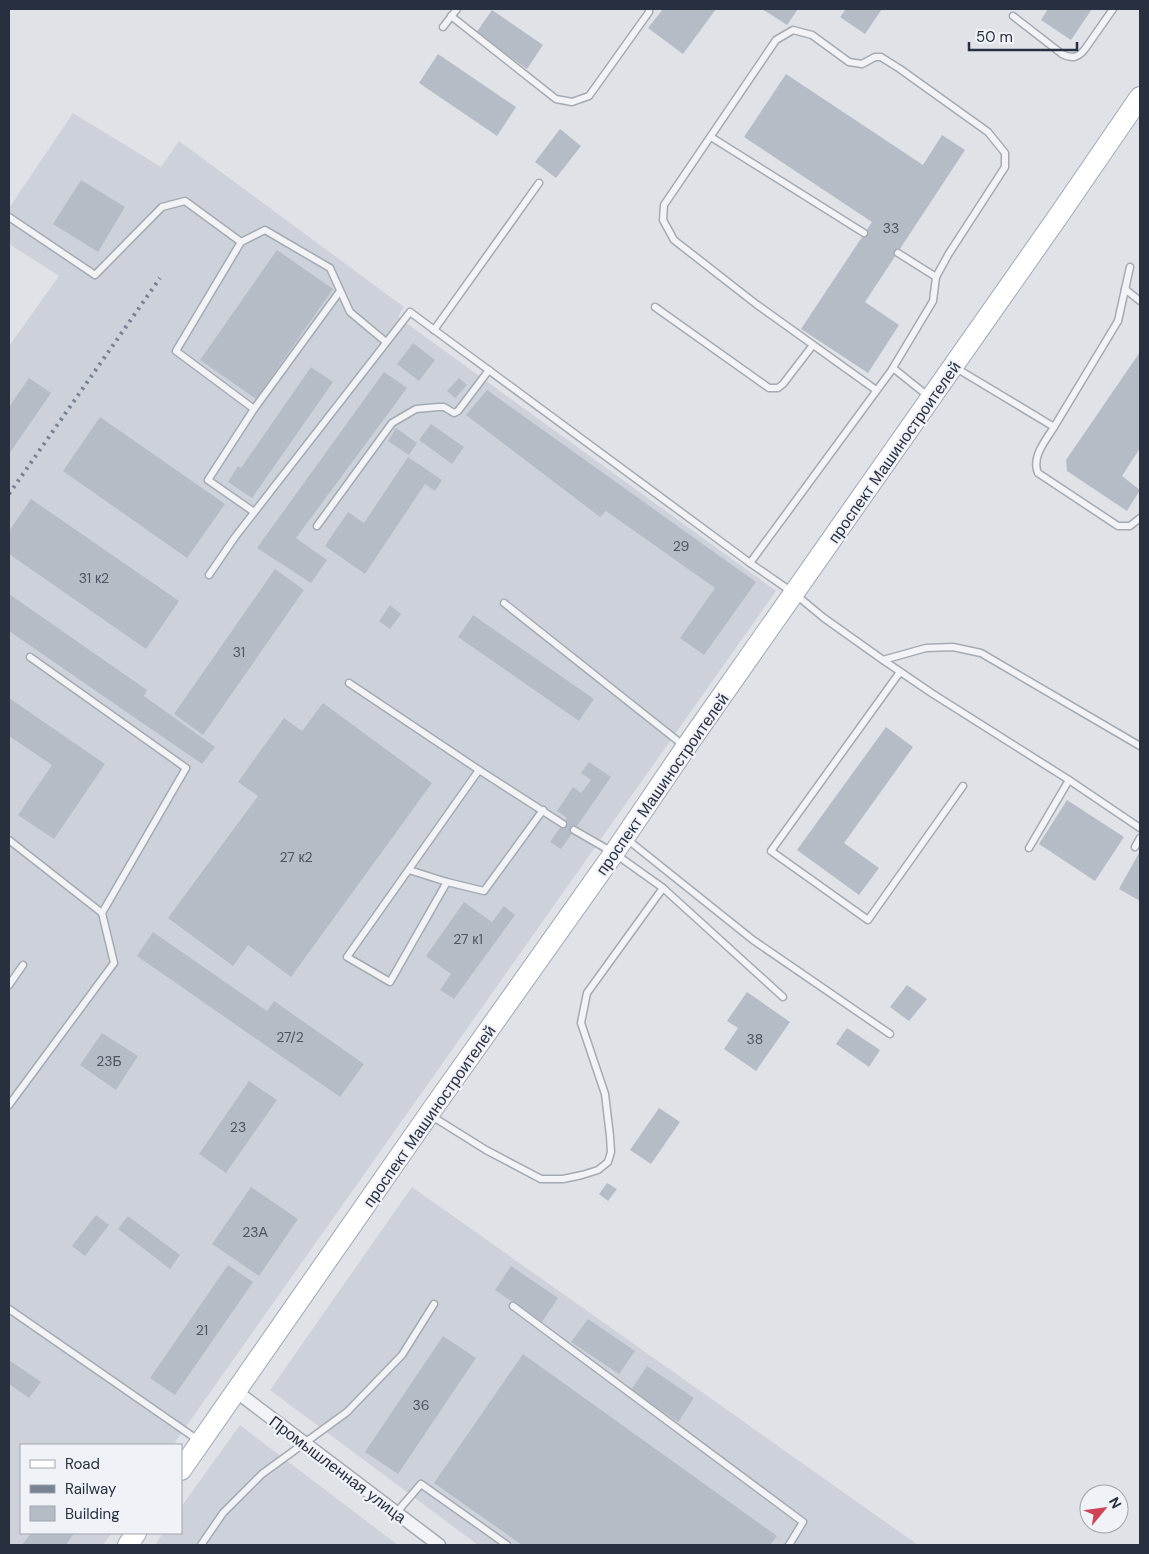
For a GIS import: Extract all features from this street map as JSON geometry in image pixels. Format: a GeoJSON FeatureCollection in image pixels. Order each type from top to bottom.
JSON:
{"type":"FeatureCollection","features":[{"type":"Feature","properties":{"kind":"main road","name":"проспект Машиностроителей"},"geometry":{"type":"LineString","coordinates":[[182,1469],[795,594],[1140,97]]}},
{"type":"Feature","properties":{"kind":"main road"},"geometry":{"type":"LineString","coordinates":[[128,1545],[135,1534]]}},
{"type":"Feature","properties":{"kind":"street","name":"Промышленная улица"},"geometry":{"type":"LineString","coordinates":[[237,1392],[439,1545]]}},
{"type":"Feature","properties":{"kind":"lane"},"geometry":{"type":"LineString","coordinates":[[443,27],[457,9]]}},
{"type":"Feature","properties":{"kind":"lane"},"geometry":{"type":"LineString","coordinates":[[451,16],[556,99],[572,102],[588,96],[649,12],[649,9]]}},
{"type":"Feature","properties":{"kind":"lane"},"geometry":{"type":"LineString","coordinates":[[1013,16],[1062,54],[1070,58],[1080,55],[1113,9]]}},
{"type":"Feature","properties":{"kind":"lane"},"geometry":{"type":"LineString","coordinates":[[750,564],[893,368],[933,301],[936,277],[948,255],[1005,167],[1005,152],[988,132],[900,69],[881,57],[875,57],[862,64],[849,62],[812,35],[793,30],[776,40],[664,206],[663,220],[674,240],[756,304],[876,390]]}},
{"type":"Feature","properties":{"kind":"lane"},"geometry":{"type":"LineString","coordinates":[[711,137],[864,233]]}},
{"type":"Feature","properties":{"kind":"lane"},"geometry":{"type":"LineString","coordinates":[[434,330],[539,183]]}},
{"type":"Feature","properties":{"kind":"lane"},"geometry":{"type":"LineString","coordinates":[[9,217],[94,276],[162,206],[185,201],[241,242]]}},
{"type":"Feature","properties":{"kind":"lane"},"geometry":{"type":"LineString","coordinates":[[254,409],[176,351],[241,242],[265,230],[330,268],[350,312],[386,342]]}},
{"type":"Feature","properties":{"kind":"lane"},"geometry":{"type":"LineString","coordinates":[[898,253],[936,277]]}},
{"type":"Feature","properties":{"kind":"lane"},"geometry":{"type":"LineString","coordinates":[[1130,267],[1118,321],[1038,454],[1035,467],[1038,473],[1118,526],[1130,526],[1140,518]]}},
{"type":"Feature","properties":{"kind":"lane"},"geometry":{"type":"LineString","coordinates":[[1125,289],[1140,301]]}},
{"type":"Feature","properties":{"kind":"lane"},"geometry":{"type":"LineString","coordinates":[[254,512],[208,480],[254,409],[340,291]]}},
{"type":"Feature","properties":{"kind":"lane"},"geometry":{"type":"LineString","coordinates":[[655,307],[769,388],[778,388],[783,384],[813,345]]}},
{"type":"Feature","properties":{"kind":"lane"},"geometry":{"type":"LineString","coordinates":[[209,575],[254,512],[410,312],[883,660],[1140,828]]}},
{"type":"Feature","properties":{"kind":"lane"},"geometry":{"type":"LineString","coordinates":[[953,367],[1054,427]]}},
{"type":"Feature","properties":{"kind":"lane"},"geometry":{"type":"LineString","coordinates":[[893,368],[931,399]]}},
{"type":"Feature","properties":{"kind":"lane"},"geometry":{"type":"LineString","coordinates":[[317,526],[392,423],[416,409],[444,407],[454,413],[458,411],[489,370]]}},
{"type":"Feature","properties":{"kind":"lane"},"geometry":{"type":"LineString","coordinates":[[504,604],[686,747]]}},
{"type":"Feature","properties":{"kind":"lane"},"geometry":{"type":"LineString","coordinates":[[883,660],[926,648],[952,647],[981,653],[1140,746]]}},
{"type":"Feature","properties":{"kind":"lane"},"geometry":{"type":"LineString","coordinates":[[30,657],[186,768],[102,913]]}},
{"type":"Feature","properties":{"kind":"lane"},"geometry":{"type":"LineString","coordinates":[[900,672],[771,851],[868,920],[963,786]]}},
{"type":"Feature","properties":{"kind":"lane"},"geometry":{"type":"LineString","coordinates":[[348,683],[563,824]]}},
{"type":"Feature","properties":{"kind":"lane"},"geometry":{"type":"LineString","coordinates":[[447,882],[390,982],[347,957],[479,770]]}},
{"type":"Feature","properties":{"kind":"lane"},"geometry":{"type":"LineString","coordinates":[[1029,848],[1069,780]]}},
{"type":"Feature","properties":{"kind":"lane"},"geometry":{"type":"LineString","coordinates":[[409,870],[484,891],[543,810]]}},
{"type":"Feature","properties":{"kind":"lane"},"geometry":{"type":"LineString","coordinates":[[574,830],[619,845],[890,1034]]}},
{"type":"Feature","properties":{"kind":"lane"},"geometry":{"type":"LineString","coordinates":[[1135,847],[1140,838]]}},
{"type":"Feature","properties":{"kind":"lane"},"geometry":{"type":"LineString","coordinates":[[9,840],[102,913],[114,963],[9,1105]]}},
{"type":"Feature","properties":{"kind":"lane"},"geometry":{"type":"LineString","coordinates":[[619,845],[663,888],[783,997]]}},
{"type":"Feature","properties":{"kind":"lane"},"geometry":{"type":"LineString","coordinates":[[429,1114],[486,1150],[541,1179],[582,1175],[598,1170],[608,1162],[611,1152],[605,1094],[581,1024],[587,993],[663,888]]}},
{"type":"Feature","properties":{"kind":"lane"},"geometry":{"type":"LineString","coordinates":[[9,985],[23,965]]}},
{"type":"Feature","properties":{"kind":"lane"},"geometry":{"type":"LineString","coordinates":[[201,1545],[223,1512],[262,1474],[347,1412],[402,1355],[434,1304]]}},
{"type":"Feature","properties":{"kind":"lane"},"geometry":{"type":"LineString","coordinates":[[513,1306],[803,1522],[790,1545]]}},
{"type":"Feature","properties":{"kind":"lane"},"geometry":{"type":"LineString","coordinates":[[9,1309],[201,1442]]}},
{"type":"Feature","properties":{"kind":"lane"},"geometry":{"type":"LineString","coordinates":[[396,1513],[421,1484],[507,1545]]}},
{"type":"Feature","properties":{"kind":"shaded area"},"geometry":{"type":"Polygon","coordinates":[[[73,113],[161,167],[179,141],[404,307],[398,317],[776,591],[174,1444],[20,1444],[20,1534],[111,1534],[103,1545],[9,1545],[9,346],[59,276],[9,244],[9,208],[73,113]]]}},
{"type":"Feature","properties":{"kind":"shaded area"},"geometry":{"type":"Polygon","coordinates":[[[412,1187],[918,1545],[478,1545],[270,1390],[412,1187]]]}},
{"type":"Feature","properties":{"kind":"shaded area"},"geometry":{"type":"Polygon","coordinates":[[[240,1425],[398,1545],[155,1545],[162,1534],[182,1534],[182,1506],[240,1425]]]}},
{"type":"Feature","properties":{"kind":"building"},"geometry":{"type":"Polygon","coordinates":[[[663,9],[716,9],[683,54],[648,28],[663,9]]]}},
{"type":"Feature","properties":{"kind":"building"},"geometry":{"type":"Polygon","coordinates":[[[762,9],[798,9],[787,25],[762,9]]]}},
{"type":"Feature","properties":{"kind":"building"},"geometry":{"type":"Polygon","coordinates":[[[846,9],[882,9],[865,34],[840,17],[846,9]]]}},
{"type":"Feature","properties":{"kind":"building"},"geometry":{"type":"Polygon","coordinates":[[[1048,9],[1092,9],[1071,40],[1041,20],[1048,9]]]}},
{"type":"Feature","properties":{"kind":"building"},"geometry":{"type":"Polygon","coordinates":[[[492,10],[543,45],[527,69],[476,33],[492,10]]]}},
{"type":"Feature","properties":{"kind":"building"},"geometry":{"type":"Polygon","coordinates":[[[438,54],[516,107],[497,136],[419,83],[438,54]]]}},
{"type":"Feature","properties":{"kind":"building"},"geometry":{"type":"Polygon","coordinates":[[[786,74],[923,165],[942,135],[965,150],[865,302],[899,325],[868,373],[801,329],[872,222],[744,137],[786,74]]]}},
{"type":"Feature","properties":{"kind":"building"},"geometry":{"type":"Polygon","coordinates":[[[560,129],[581,146],[556,178],[535,162],[560,129]]]}},
{"type":"Feature","properties":{"kind":"building"},"geometry":{"type":"Polygon","coordinates":[[[81,180],[125,207],[98,252],[53,224],[81,180]]]}},
{"type":"Feature","properties":{"kind":"building"},"geometry":{"type":"Polygon","coordinates":[[[277,250],[333,289],[256,399],[200,360],[277,250]]]}},
{"type":"Feature","properties":{"kind":"building"},"geometry":{"type":"Polygon","coordinates":[[[413,343],[435,360],[419,381],[397,364],[413,343]]]}},
{"type":"Feature","properties":{"kind":"building"},"geometry":{"type":"Polygon","coordinates":[[[1140,352],[1140,448],[1122,476],[1140,490],[1127,511],[1067,471],[1066,460],[1140,352]]]}},
{"type":"Feature","properties":{"kind":"building"},"geometry":{"type":"Polygon","coordinates":[[[311,367],[333,382],[252,498],[228,482],[238,466],[241,468],[311,367]]]}},
{"type":"Feature","properties":{"kind":"building"},"geometry":{"type":"Polygon","coordinates":[[[384,372],[407,388],[296,538],[327,560],[311,583],[257,548],[384,372]]]}},
{"type":"Feature","properties":{"kind":"building"},"geometry":{"type":"Polygon","coordinates":[[[29,378],[51,393],[9,454],[9,407],[29,378]]]}},
{"type":"Feature","properties":{"kind":"building"},"geometry":{"type":"Polygon","coordinates":[[[459,378],[467,385],[455,398],[447,391],[459,378]]]}},
{"type":"Feature","properties":{"kind":"building"},"geometry":{"type":"Polygon","coordinates":[[[487,390],[756,582],[704,655],[680,638],[715,588],[606,511],[600,517],[466,415],[487,390]]]}},
{"type":"Feature","properties":{"kind":"building"},"geometry":{"type":"Polygon","coordinates":[[[100,417],[225,504],[187,558],[63,471],[100,417]]]}},
{"type":"Feature","properties":{"kind":"building"},"geometry":{"type":"Polygon","coordinates":[[[431,424],[464,447],[452,464],[419,440],[431,424]]]}},
{"type":"Feature","properties":{"kind":"building"},"geometry":{"type":"Polygon","coordinates":[[[396,428],[417,443],[409,455],[388,441],[396,428]]]}},
{"type":"Feature","properties":{"kind":"building"},"geometry":{"type":"Polygon","coordinates":[[[408,457],[442,480],[435,491],[425,484],[365,574],[325,546],[348,512],[364,523],[408,457]]]}},
{"type":"Feature","properties":{"kind":"building"},"geometry":{"type":"Polygon","coordinates":[[[31,499],[179,601],[146,649],[9,554],[9,531],[31,499]]]}},
{"type":"Feature","properties":{"kind":"building"},"geometry":{"type":"Polygon","coordinates":[[[275,569],[304,590],[203,735],[174,714],[275,569]]]}},
{"type":"Feature","properties":{"kind":"building"},"geometry":{"type":"Polygon","coordinates":[[[9,594],[147,690],[144,696],[215,747],[202,764],[9,631],[9,594]]]}},
{"type":"Feature","properties":{"kind":"building"},"geometry":{"type":"Polygon","coordinates":[[[390,605],[401,614],[390,629],[379,621],[390,605]]]}},
{"type":"Feature","properties":{"kind":"building"},"geometry":{"type":"Polygon","coordinates":[[[473,615],[594,699],[579,721],[458,637],[473,615]]]}},
{"type":"Feature","properties":{"kind":"building"},"geometry":{"type":"Polygon","coordinates":[[[9,698],[105,764],[54,839],[18,815],[52,765],[9,736],[9,698]]]}},
{"type":"Feature","properties":{"kind":"building"},"geometry":{"type":"Polygon","coordinates":[[[323,703],[432,783],[291,977],[248,945],[233,966],[168,918],[258,796],[238,782],[284,718],[302,731],[323,703]]]}},
{"type":"Feature","properties":{"kind":"building"},"geometry":{"type":"Polygon","coordinates":[[[886,727],[913,747],[844,843],[879,868],[859,895],[797,850],[886,727]]]}},
{"type":"Feature","properties":{"kind":"building"},"geometry":{"type":"Polygon","coordinates":[[[589,762],[611,777],[561,849],[550,842],[567,818],[557,811],[573,787],[581,793],[591,780],[581,773],[589,762]]]}},
{"type":"Feature","properties":{"kind":"building"},"geometry":{"type":"Polygon","coordinates":[[[1067,800],[1124,837],[1095,881],[1039,844],[1067,800]]]}},
{"type":"Feature","properties":{"kind":"building"},"geometry":{"type":"Polygon","coordinates":[[[1140,851],[1140,901],[1119,889],[1140,851]]]}},
{"type":"Feature","properties":{"kind":"building"},"geometry":{"type":"Polygon","coordinates":[[[464,902],[492,922],[504,906],[515,915],[454,999],[440,990],[451,974],[426,956],[464,902]]]}},
{"type":"Feature","properties":{"kind":"building"},"geometry":{"type":"Polygon","coordinates":[[[153,932],[267,1011],[274,1001],[364,1064],[340,1097],[137,956],[153,932]]]}},
{"type":"Feature","properties":{"kind":"building"},"geometry":{"type":"Polygon","coordinates":[[[907,985],[927,999],[909,1021],[890,1007],[907,985]]]}},
{"type":"Feature","properties":{"kind":"building"},"geometry":{"type":"Polygon","coordinates":[[[747,992],[790,1022],[756,1071],[724,1049],[738,1028],[727,1021],[747,992]]]}},
{"type":"Feature","properties":{"kind":"building"},"geometry":{"type":"Polygon","coordinates":[[[847,1028],[880,1050],[869,1067],[836,1044],[847,1028]]]}},
{"type":"Feature","properties":{"kind":"building"},"geometry":{"type":"Polygon","coordinates":[[[102,1033],[138,1056],[116,1090],[80,1065],[102,1033]]]}},
{"type":"Feature","properties":{"kind":"building"},"geometry":{"type":"Polygon","coordinates":[[[249,1081],[277,1100],[226,1173],[199,1154],[249,1081]]]}},
{"type":"Feature","properties":{"kind":"building"},"geometry":{"type":"Polygon","coordinates":[[[659,1108],[680,1122],[651,1164],[630,1150],[659,1108]]]}},
{"type":"Feature","properties":{"kind":"building"},"geometry":{"type":"Polygon","coordinates":[[[607,1183],[617,1189],[608,1201],[599,1194],[607,1183]]]}},
{"type":"Feature","properties":{"kind":"building"},"geometry":{"type":"Polygon","coordinates":[[[251,1187],[298,1219],[259,1276],[212,1244],[251,1187]]]}},
{"type":"Feature","properties":{"kind":"building"},"geometry":{"type":"Polygon","coordinates":[[[96,1215],[109,1225],[85,1256],[72,1246],[96,1215]]]}},
{"type":"Feature","properties":{"kind":"building"},"geometry":{"type":"Polygon","coordinates":[[[128,1216],[180,1255],[170,1269],[118,1229],[128,1216]]]}},
{"type":"Feature","properties":{"kind":"building"},"geometry":{"type":"Polygon","coordinates":[[[228,1265],[253,1282],[175,1395],[150,1378],[228,1265]]]}},
{"type":"Feature","properties":{"kind":"building"},"geometry":{"type":"Polygon","coordinates":[[[511,1266],[558,1298],[542,1322],[495,1290],[511,1266]]]}},
{"type":"Feature","properties":{"kind":"building"},"geometry":{"type":"Polygon","coordinates":[[[588,1319],[635,1351],[619,1374],[571,1342],[588,1319]]]}},
{"type":"Feature","properties":{"kind":"building"},"geometry":{"type":"Polygon","coordinates":[[[443,1336],[476,1358],[398,1474],[365,1452],[443,1336]]]}},
{"type":"Feature","properties":{"kind":"building"},"geometry":{"type":"Polygon","coordinates":[[[523,1354],[777,1536],[770,1545],[522,1545],[434,1483],[523,1354]]]}},
{"type":"Feature","properties":{"kind":"building"},"geometry":{"type":"Polygon","coordinates":[[[9,1360],[41,1382],[29,1398],[9,1384],[9,1360]]]}},
{"type":"Feature","properties":{"kind":"building"},"geometry":{"type":"Polygon","coordinates":[[[647,1366],[694,1398],[678,1422],[631,1390],[647,1366]]]}},
{"type":"Feature","properties":{"kind":"building"},"geometry":{"type":"Polygon","coordinates":[[[30,1534],[73,1534],[66,1545],[22,1545],[30,1534]]]}},
{"type":"Feature","properties":{"kind":"railway"},"geometry":{"type":"LineString","coordinates":[[9,494],[160,278]]}}]}
